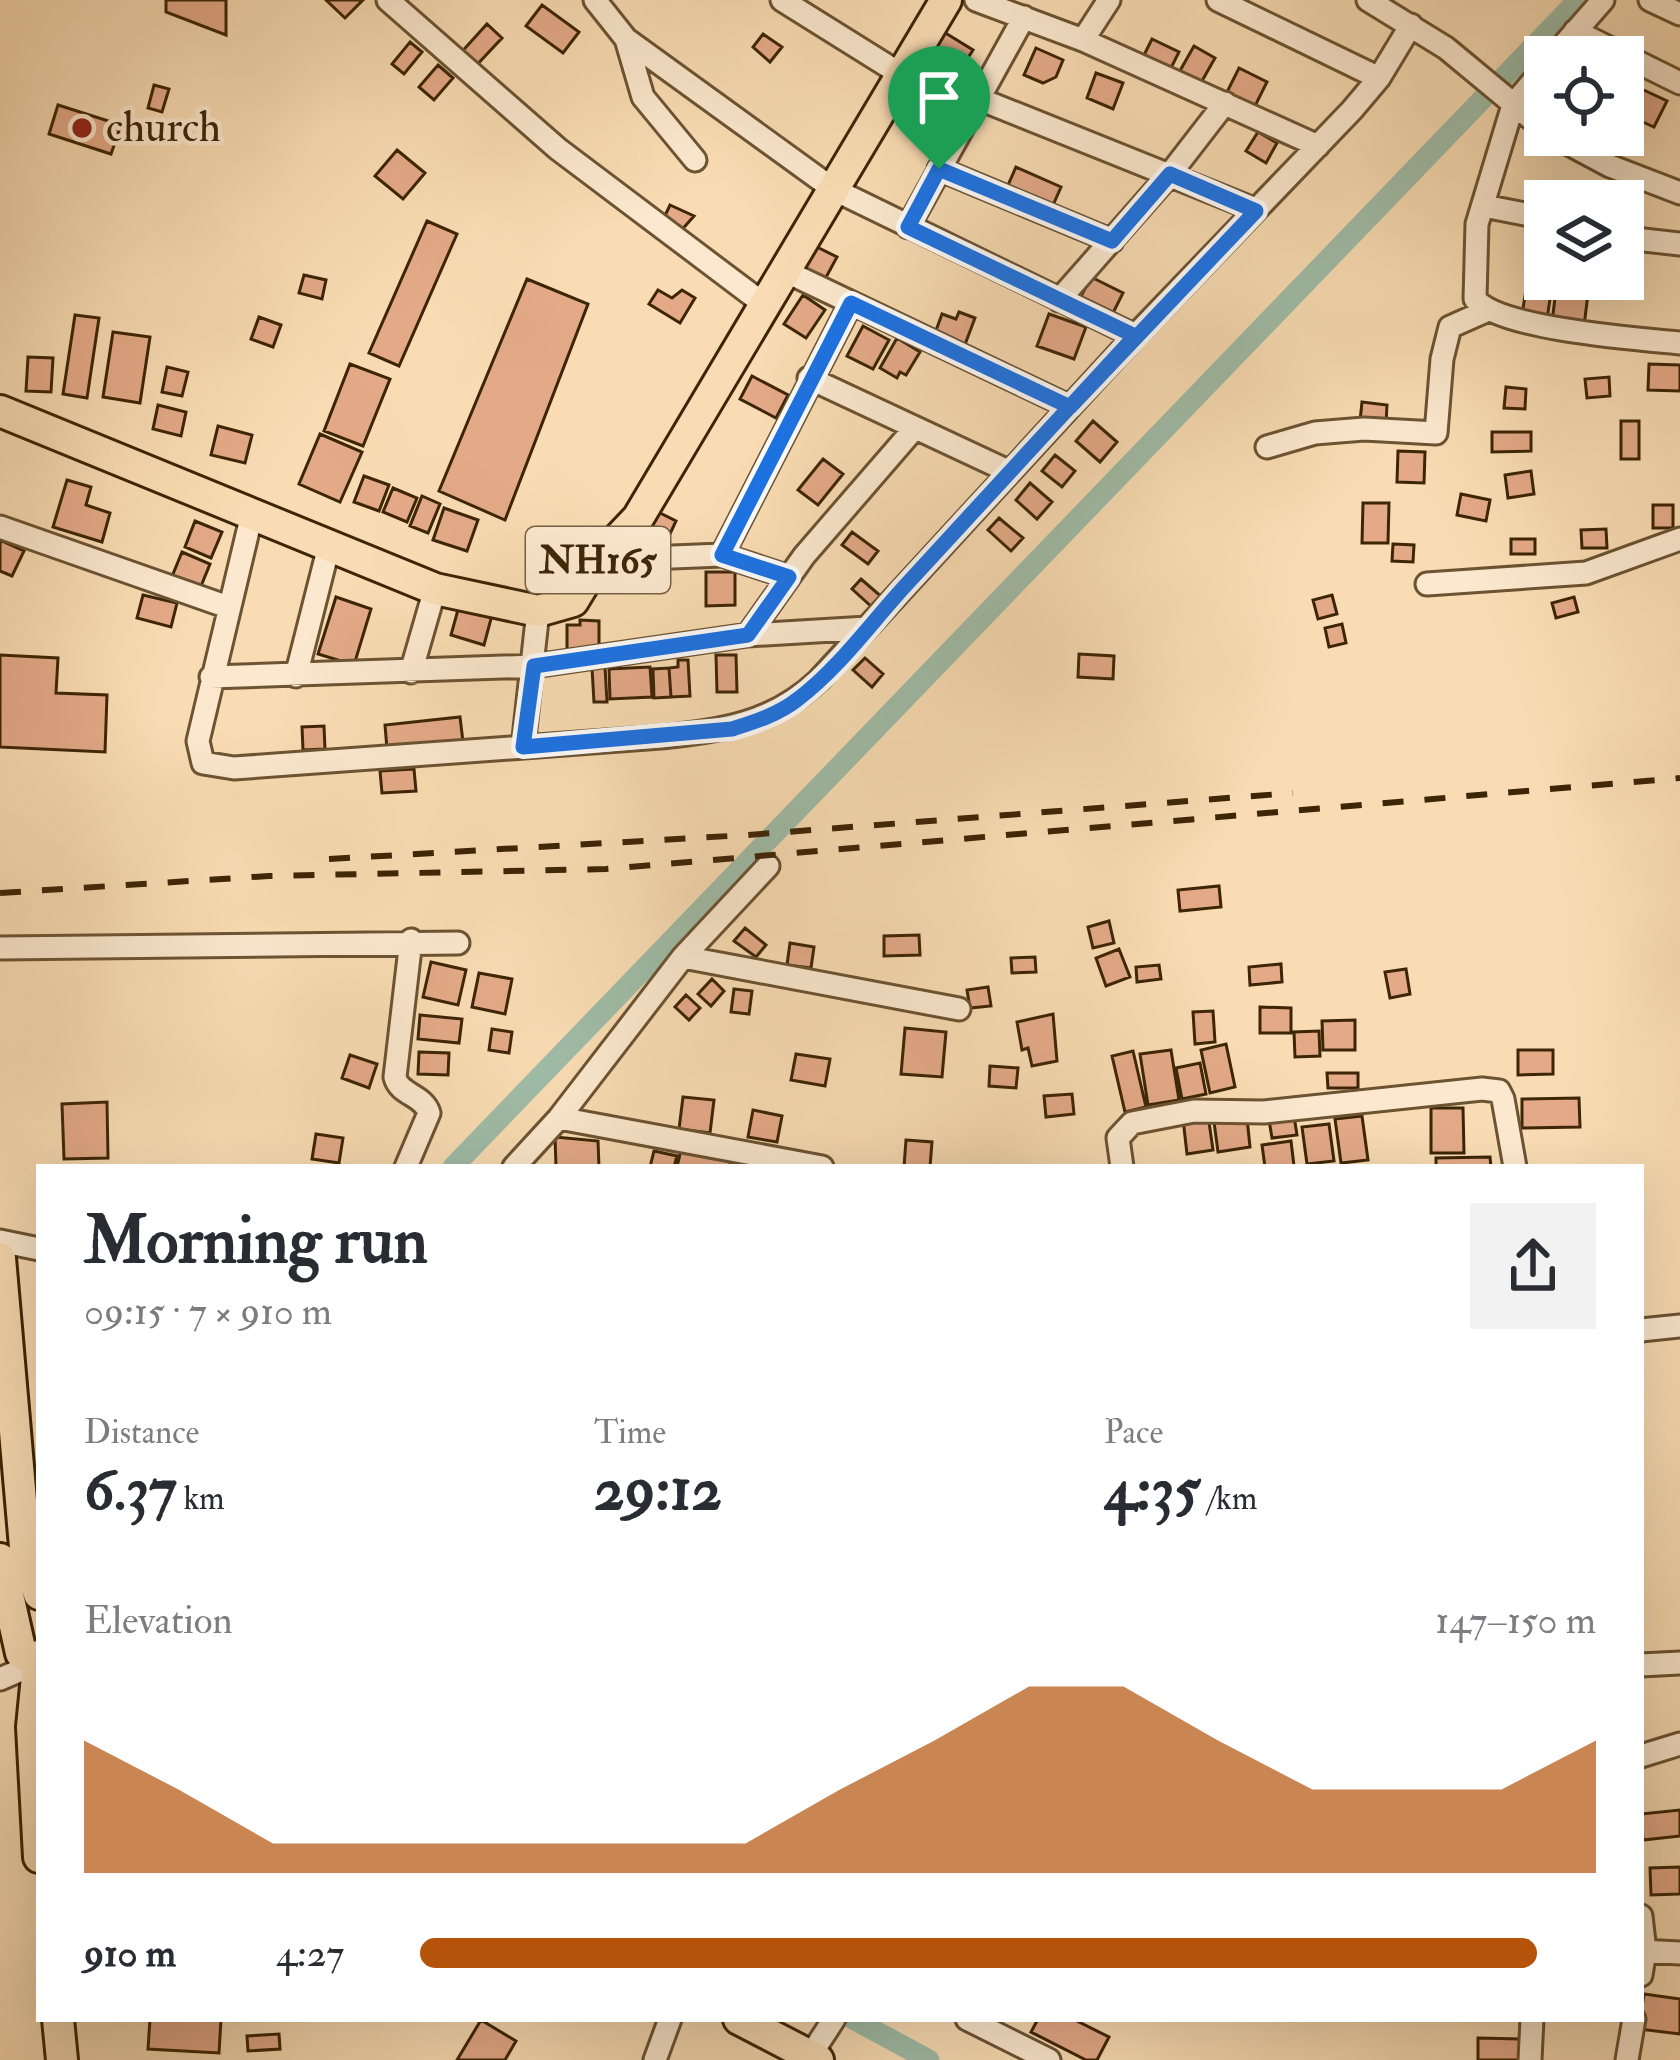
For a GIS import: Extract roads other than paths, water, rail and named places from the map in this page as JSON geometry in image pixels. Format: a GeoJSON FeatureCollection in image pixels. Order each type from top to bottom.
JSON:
{"type":"FeatureCollection","features":[{"type":"Feature","properties":{"kind":"highway","name":"NH165"},"geometry":{"type":"LineString","coordinates":[[0,412],[435,589],[546,612],[572,601],[598,560],[638,518],[946,0]]}},
{"type":"Feature","properties":{"kind":"highway"},"geometry":{"type":"LineString","coordinates":[[0,1258],[23,1564],[14,1619],[21,1653],[36,1659]]}},
{"type":"Feature","properties":{"kind":"highway"},"geometry":{"type":"LineString","coordinates":[[36,1682],[32,1726],[36,1801]]}},
{"type":"Feature","properties":{"kind":"highway"},"geometry":{"type":"LineString","coordinates":[[58,2022],[62,2060]]}},
{"type":"Feature","properties":{"kind":"highway"},"geometry":{"type":"LineString","coordinates":[[751,2022],[822,2042]]}},
{"type":"Feature","properties":{"kind":"street"},"geometry":{"type":"LineString","coordinates":[[388,0],[558,149],[765,305]]}},
{"type":"Feature","properties":{"kind":"street"},"geometry":{"type":"LineString","coordinates":[[595,0],[626,40],[833,190],[1135,336]]}},
{"type":"Feature","properties":{"kind":"street"},"geometry":{"type":"LineString","coordinates":[[782,0],[902,75]]}},
{"type":"Feature","properties":{"kind":"street"},"geometry":{"type":"LineString","coordinates":[[976,0],[1083,40],[1318,146]]}},
{"type":"Feature","properties":{"kind":"street"},"geometry":{"type":"LineString","coordinates":[[1083,40],[1109,0]]}},
{"type":"Feature","properties":{"kind":"street"},"geometry":{"type":"LineString","coordinates":[[1218,0],[1379,78]]}},
{"type":"Feature","properties":{"kind":"street"},"geometry":{"type":"LineString","coordinates":[[1368,0],[1462,60],[1524,112]]}},
{"type":"Feature","properties":{"kind":"street"},"geometry":{"type":"LineString","coordinates":[[1571,36],[1603,0]]}},
{"type":"Feature","properties":{"kind":"street"},"geometry":{"type":"LineString","coordinates":[[1650,0],[1680,14]]}},
{"type":"Feature","properties":{"kind":"street"},"geometry":{"type":"LineString","coordinates":[[908,227],[1024,17]]}},
{"type":"Feature","properties":{"kind":"street"},"geometry":{"type":"LineString","coordinates":[[252,514],[211,677],[198,754],[203,763],[214,766],[661,737],[732,729],[764,719],[797,700],[867,628],[1135,336],[1318,146],[1379,78],[1411,26]]}},
{"type":"Feature","properties":{"kind":"street"},"geometry":{"type":"LineString","coordinates":[[1575,31],[1680,83]]}},
{"type":"Feature","properties":{"kind":"street"},"geometry":{"type":"LineString","coordinates":[[626,40],[643,97],[695,160]]}},
{"type":"Feature","properties":{"kind":"street"},"geometry":{"type":"LineString","coordinates":[[1524,85],[1508,98],[1474,236],[1475,299],[1486,310],[1580,332],[1679,341]]}},
{"type":"Feature","properties":{"kind":"street"},"geometry":{"type":"LineString","coordinates":[[977,98],[1256,211]]}},
{"type":"Feature","properties":{"kind":"street"},"geometry":{"type":"LineString","coordinates":[[1059,300],[1170,174],[1225,103]]}},
{"type":"Feature","properties":{"kind":"street"},"geometry":{"type":"LineString","coordinates":[[1591,156],[1680,193]]}},
{"type":"Feature","properties":{"kind":"street"},"geometry":{"type":"LineString","coordinates":[[939,169],[1112,241]]}},
{"type":"Feature","properties":{"kind":"street"},"geometry":{"type":"LineString","coordinates":[[1484,206],[1524,214]]}},
{"type":"Feature","properties":{"kind":"street"},"geometry":{"type":"LineString","coordinates":[[1644,240],[1680,244]]}},
{"type":"Feature","properties":{"kind":"street"},"geometry":{"type":"LineString","coordinates":[[785,271],[1070,407]]}},
{"type":"Feature","properties":{"kind":"street"},"geometry":{"type":"LineString","coordinates":[[722,555],[809,377],[851,303]]}},
{"type":"Feature","properties":{"kind":"street"},"geometry":{"type":"LineString","coordinates":[[1267,447],[1315,433],[1364,429],[1436,433],[1442,359],[1450,327],[1486,310]]}},
{"type":"Feature","properties":{"kind":"street"},"geometry":{"type":"LineString","coordinates":[[809,377],[1010,472]]}},
{"type":"Feature","properties":{"kind":"street"},"geometry":{"type":"LineString","coordinates":[[748,635],[789,577],[913,430]]}},
{"type":"Feature","properties":{"kind":"street"},"geometry":{"type":"LineString","coordinates":[[0,527],[228,607]]}},
{"type":"Feature","properties":{"kind":"street"},"geometry":{"type":"LineString","coordinates":[[1427,584],[1599,571],[1680,539]]}},
{"type":"Feature","properties":{"kind":"street"},"geometry":{"type":"LineString","coordinates":[[296,676],[329,546]]}},
{"type":"Feature","properties":{"kind":"street"},"geometry":{"type":"LineString","coordinates":[[598,560],[722,555],[789,577]]}},
{"type":"Feature","properties":{"kind":"street"},"geometry":{"type":"LineString","coordinates":[[411,672],[435,589]]}},
{"type":"Feature","properties":{"kind":"street"},"geometry":{"type":"LineString","coordinates":[[523,747],[538,611]]}},
{"type":"Feature","properties":{"kind":"street"},"geometry":{"type":"LineString","coordinates":[[211,677],[534,666],[748,635],[867,628]]}},
{"type":"Feature","properties":{"kind":"street"},"geometry":{"type":"LineString","coordinates":[[517,1164],[559,1118],[683,957],[768,866]]}},
{"type":"Feature","properties":{"kind":"street"},"geometry":{"type":"LineString","coordinates":[[407,1164],[429,1113],[422,1101],[398,1086],[395,1076],[411,940]]}},
{"type":"Feature","properties":{"kind":"street"},"geometry":{"type":"LineString","coordinates":[[0,948],[458,943]]}},
{"type":"Feature","properties":{"kind":"street"},"geometry":{"type":"LineString","coordinates":[[683,957],[958,1009]]}},
{"type":"Feature","properties":{"kind":"street"},"geometry":{"type":"LineString","coordinates":[[1122,1164],[1116,1151],[1118,1138],[1132,1123],[1194,1111],[1264,1112],[1483,1089],[1499,1091],[1503,1099],[1514,1164]]}},
{"type":"Feature","properties":{"kind":"street"},"geometry":{"type":"LineString","coordinates":[[559,1118],[806,1164]]}},
{"type":"Feature","properties":{"kind":"street"},"geometry":{"type":"LineString","coordinates":[[0,1241],[36,1248]]}},
{"type":"Feature","properties":{"kind":"street"},"geometry":{"type":"LineString","coordinates":[[1644,1330],[1680,1326]]}},
{"type":"Feature","properties":{"kind":"street"},"geometry":{"type":"LineString","coordinates":[[0,1679],[36,1661]]}},
{"type":"Feature","properties":{"kind":"street"},"geometry":{"type":"LineString","coordinates":[[1644,1664],[1680,1663]]}},
{"type":"Feature","properties":{"kind":"street"},"geometry":{"type":"LineString","coordinates":[[1644,1755],[1680,1744]]}},
{"type":"Feature","properties":{"kind":"street"},"geometry":{"type":"LineString","coordinates":[[1644,1951],[1680,1952]]}},
{"type":"Feature","properties":{"kind":"street"},"geometry":{"type":"LineString","coordinates":[[665,2057],[668,2022]]}},
{"type":"Feature","properties":{"kind":"street"},"geometry":{"type":"LineString","coordinates":[[974,2022],[1049,2060]]}},
{"type":"Feature","properties":{"kind":"street"},"geometry":{"type":"LineString","coordinates":[[1530,2060],[1532,2022]]}},
{"type":"Feature","properties":{"kind":"street"},"geometry":{"type":"LineString","coordinates":[[1627,2060],[1633,2022]]}},
{"type":"Feature","properties":{"kind":"waterway"},"geometry":{"type":"LineString","coordinates":[[456,1164],[1578,0]]}},
{"type":"Feature","properties":{"kind":"waterway"},"geometry":{"type":"LineString","coordinates":[[859,2022],[929,2060]]}},
{"type":"Feature","properties":{"kind":"railway"},"geometry":{"type":"LineString","coordinates":[[0,893],[269,876],[606,869],[1680,778]]}},
{"type":"Feature","properties":{"kind":"railway"},"geometry":{"type":"LineString","coordinates":[[329,859],[747,835],[1293,793]]}},
{"type":"Feature","properties":{"kind":"place","name":"church"},"geometry":{"type":"Point","coordinates":[82,128]}}]}
